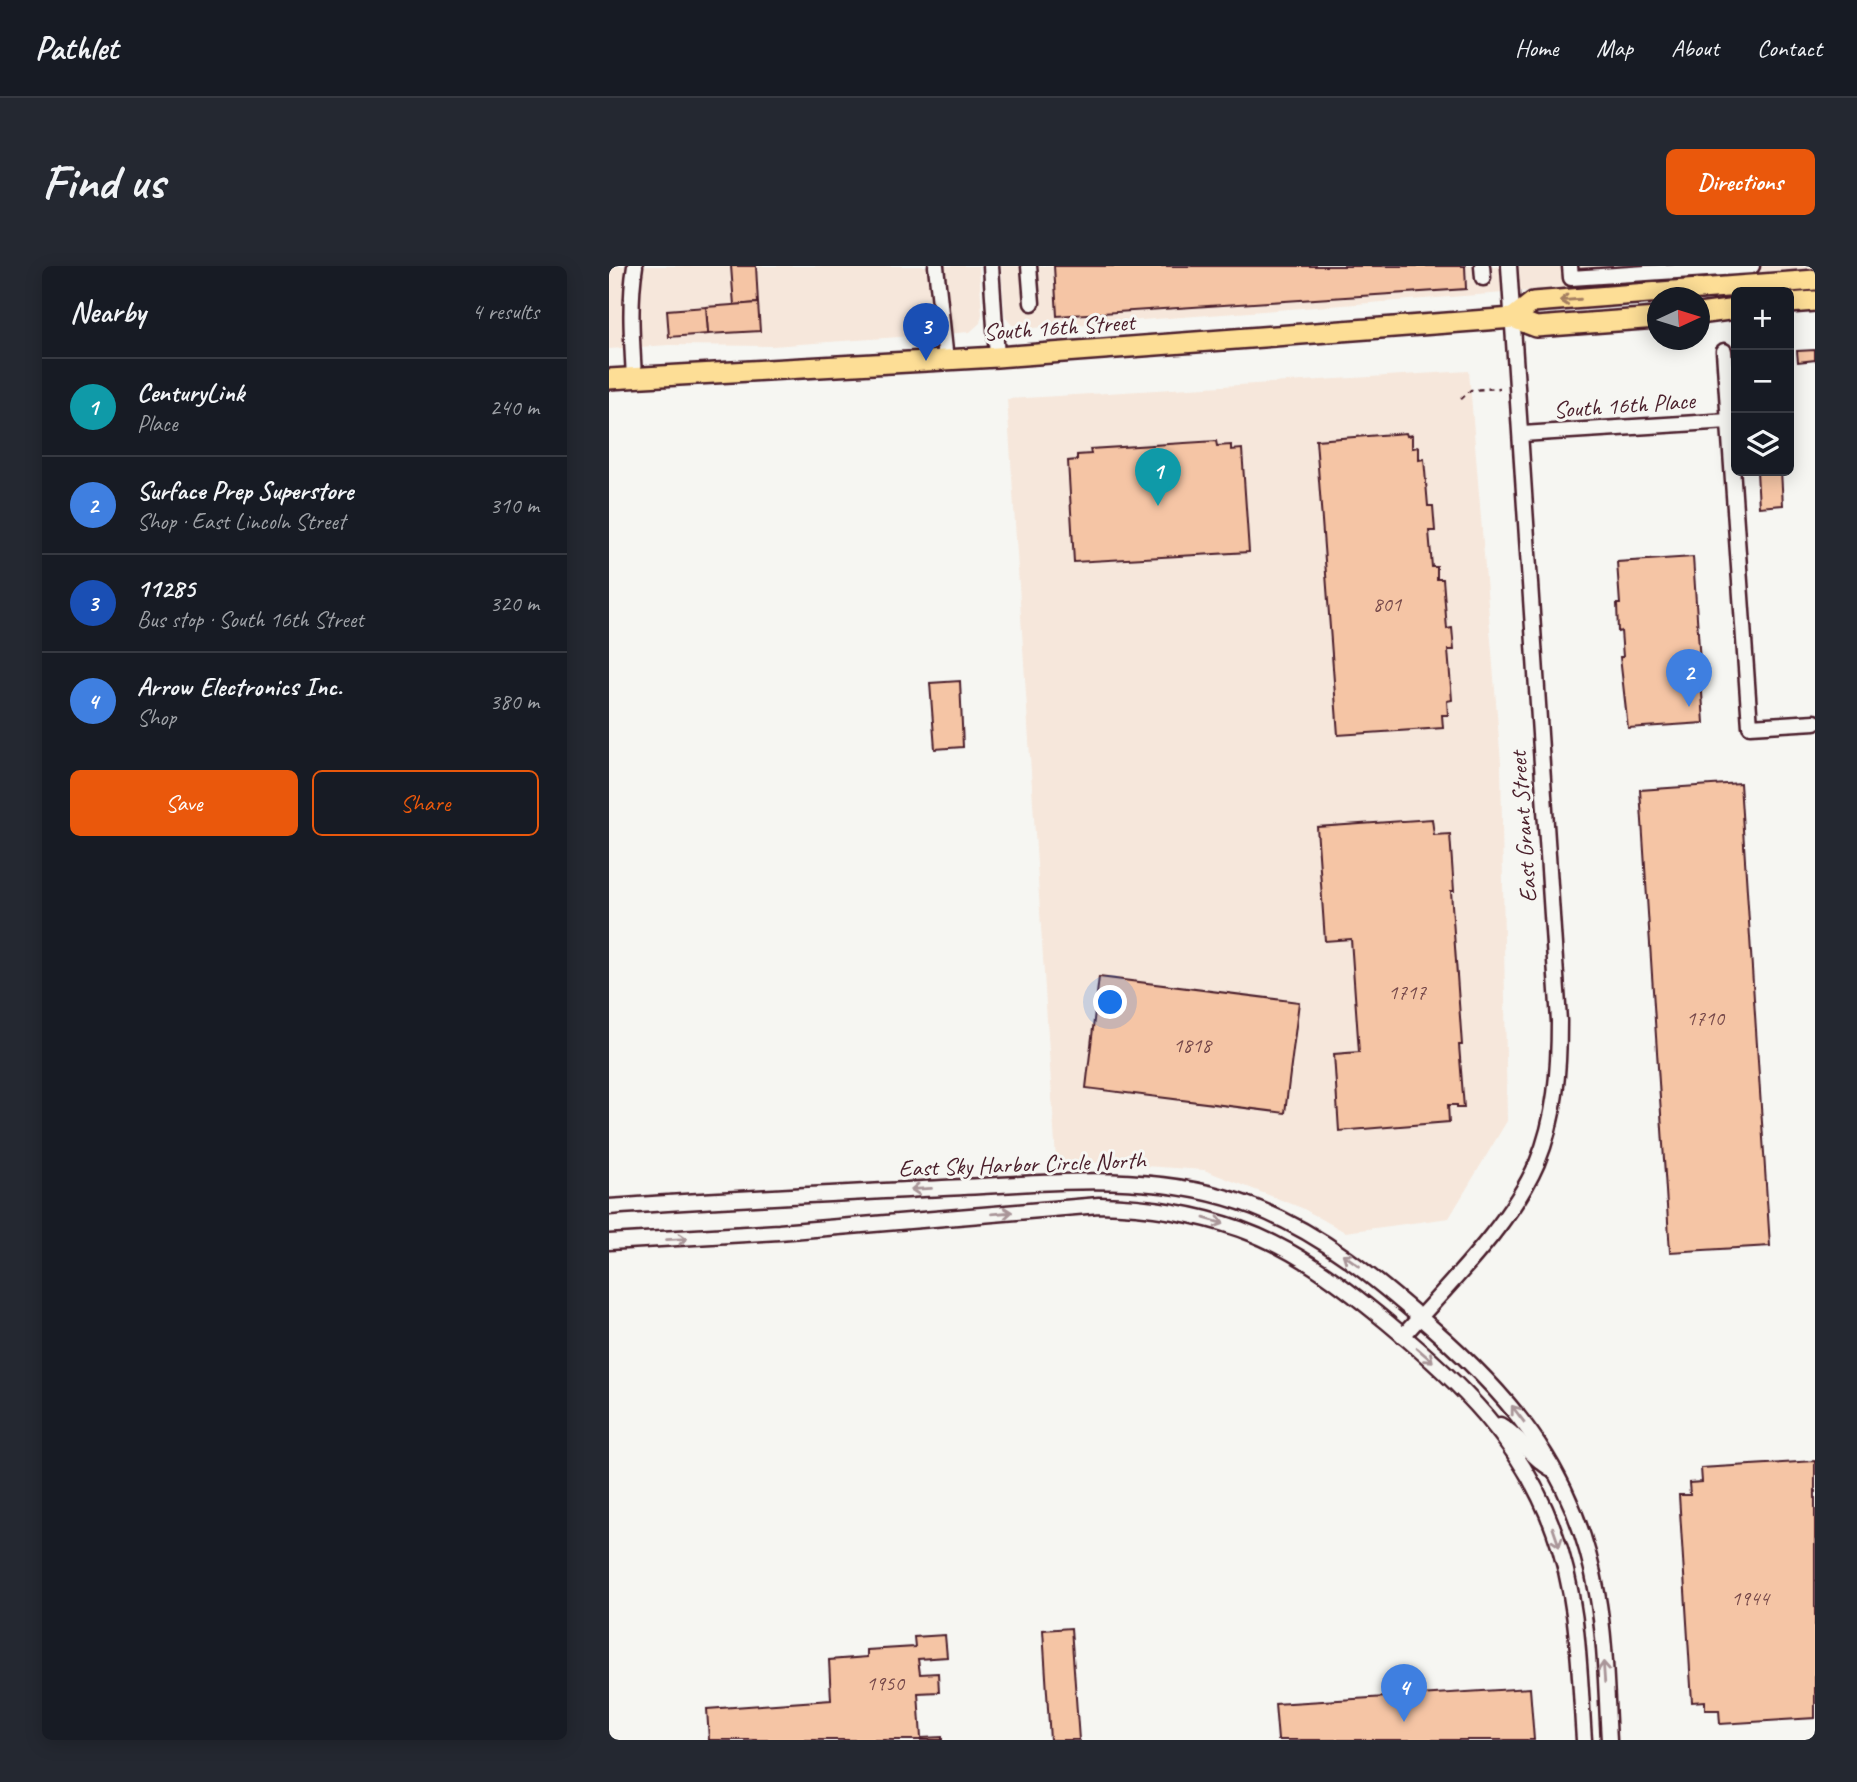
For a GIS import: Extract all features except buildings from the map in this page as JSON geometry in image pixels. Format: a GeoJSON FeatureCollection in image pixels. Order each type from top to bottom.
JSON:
{"type":"FeatureCollection","features":[{"type":"Feature","properties":{"kind":"main road","name":"South 16th Street"},"geometry":{"type":"LineString","coordinates":[[1513,318],[1533,302],[1812,280]]}},
{"type":"Feature","properties":{"kind":"main road"},"geometry":{"type":"LineString","coordinates":[[1794,303],[1813,301]]}},
{"type":"Feature","properties":{"kind":"main road"},"geometry":{"type":"LineString","coordinates":[[1710,313],[1731,310]]}},
{"type":"Feature","properties":{"kind":"main road","name":"South 16th Street"},"geometry":{"type":"LineString","coordinates":[[609,379],[997,356],[1513,318],[1536,327],[1647,319]]}},
{"type":"Feature","properties":{"kind":"street"},"geometry":{"type":"LineString","coordinates":[[634,377],[631,302],[635,266]]}},
{"type":"Feature","properties":{"kind":"street"},"geometry":{"type":"LineString","coordinates":[[936,266],[946,359]]}},
{"type":"Feature","properties":{"kind":"street"},"geometry":{"type":"LineString","coordinates":[[991,266],[997,356]]}},
{"type":"Feature","properties":{"kind":"street"},"geometry":{"type":"LineString","coordinates":[[1029,266],[1032,303]]}},
{"type":"Feature","properties":{"kind":"street","name":"East Grant Street"},"geometry":{"type":"LineString","coordinates":[[1403,1336],[1506,1217],[1537,1161],[1548,1126],[1556,1084],[1559,1021],[1509,266]]}},
{"type":"Feature","properties":{"kind":"street"},"geometry":{"type":"LineString","coordinates":[[1570,266],[1571,278],[1752,266]]}},
{"type":"Feature","properties":{"kind":"street"},"geometry":{"type":"LineString","coordinates":[[1724,351],[1750,726],[1815,722]]}},
{"type":"Feature","properties":{"kind":"street","name":"South 16th Place"},"geometry":{"type":"LineString","coordinates":[[1522,434],[1729,421]]}},
{"type":"Feature","properties":{"kind":"street","name":"East Sky Harbor Circle North"},"geometry":{"type":"LineString","coordinates":[[609,1207],[721,1199],[1125,1181],[1165,1184],[1216,1195],[1253,1207],[1303,1230],[1354,1262],[1420,1317],[1498,1390],[1527,1427],[1554,1470],[1580,1528],[1598,1596],[1609,1740]]}},
{"type":"Feature","properties":{"kind":"street","name":"East Sky Harbor Circle North"},"geometry":{"type":"LineString","coordinates":[[609,1242],[791,1231],[1073,1207],[1148,1207],[1217,1222],[1284,1248],[1326,1274],[1403,1336],[1459,1386],[1492,1421],[1513,1450],[1554,1529],[1566,1568],[1574,1608],[1584,1740]]}},
{"type":"Feature","properties":{"kind":"street"},"geometry":{"type":"LineString","coordinates":[[1492,1421],[1511,1431],[1539,1462],[1554,1470]]}},
{"type":"Feature","properties":{"kind":"path"},"geometry":{"type":"LineString","coordinates":[[1461,399],[1471,390],[1500,388]]}},
{"type":"Feature","properties":{"kind":"shaded area"},"geometry":{"type":"Polygon","coordinates":[[[609,266],[979,266],[982,314],[980,323],[970,332],[772,346],[669,345],[609,349],[609,266]]]}},
{"type":"Feature","properties":{"kind":"shaded area"},"geometry":{"type":"Polygon","coordinates":[[[1001,266],[1815,266],[1815,270],[1020,329],[1005,317],[1001,266]]]}},
{"type":"Feature","properties":{"kind":"shaded area"},"geometry":{"type":"Polygon","coordinates":[[[1469,371],[1501,763],[1507,1121],[1449,1218],[1345,1232],[1302,1208],[1204,1170],[1056,1160],[1007,399],[1469,371]]]}},
{"type":"Feature","properties":{"kind":"place","name":"11285"},"geometry":{"type":"Point","coordinates":[926,361]}},
{"type":"Feature","properties":{"kind":"place","name":"CenturyLink"},"geometry":{"type":"Point","coordinates":[1158,506]}},
{"type":"Feature","properties":{"kind":"place","name":"Surface Prep Superstore"},"geometry":{"type":"Point","coordinates":[1689,707]}},
{"type":"Feature","properties":{"kind":"place","name":"Arrow Electronics Inc."},"geometry":{"type":"Point","coordinates":[1404,1722]}}]}
